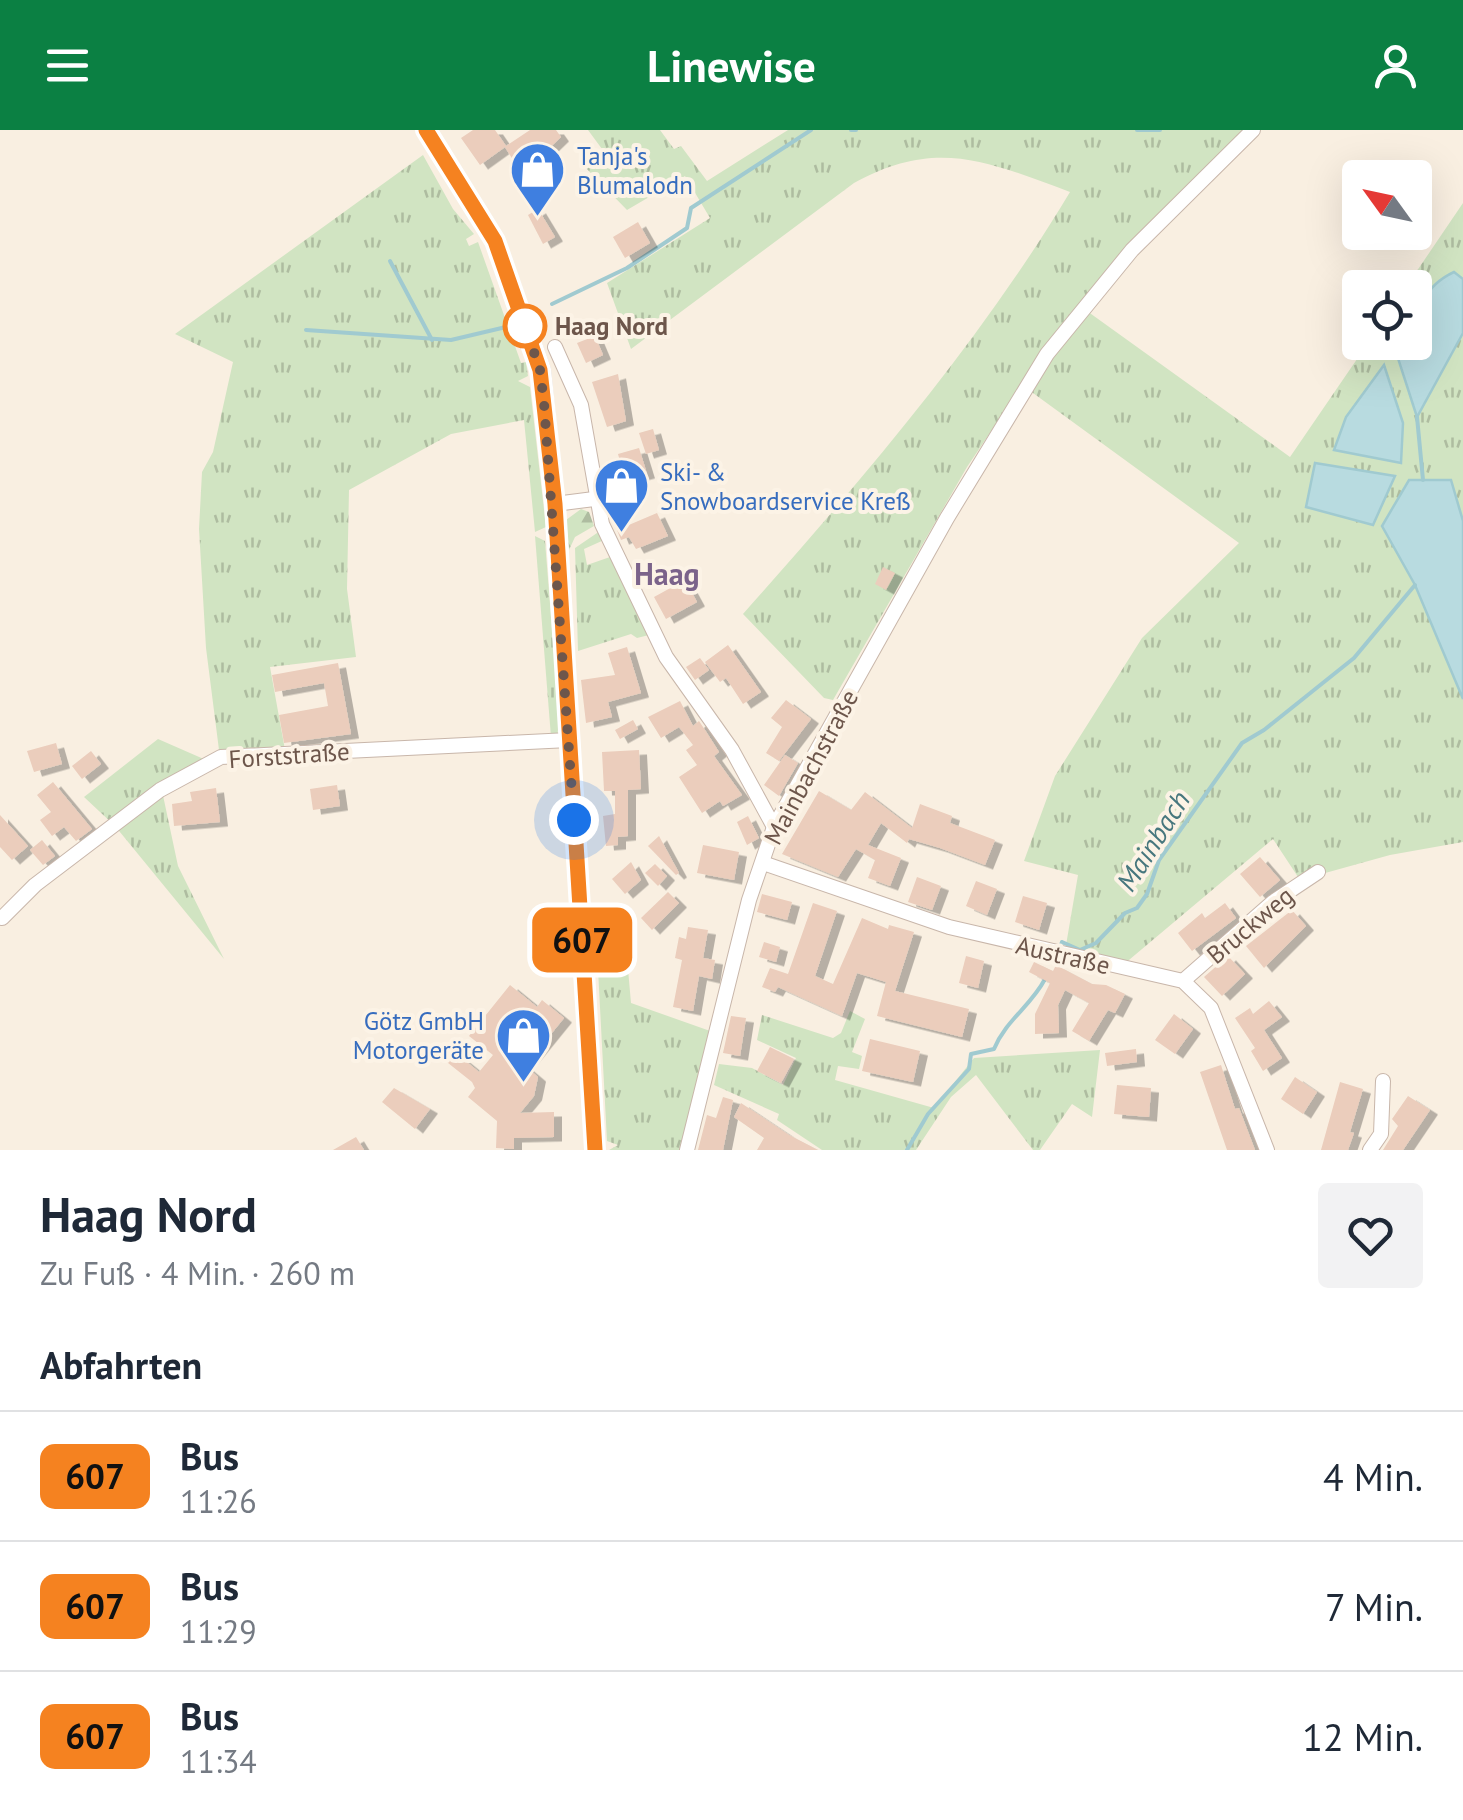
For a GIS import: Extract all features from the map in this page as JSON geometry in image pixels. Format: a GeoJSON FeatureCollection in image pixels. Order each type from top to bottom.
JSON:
{"type":"FeatureCollection","features":[{"type":"Feature","properties":{"kind":"main road"},"geometry":{"type":"LineString","coordinates":[[426,130],[495,241],[540,370],[555,504],[595,1150]]}},
{"type":"Feature","properties":{"kind":"street","name":"Mainbachstraße"},"geometry":{"type":"LineString","coordinates":[[687,1150],[743,922],[774,827],[947,518],[1048,354],[1132,250],[1253,130]]}},
{"type":"Feature","properties":{"kind":"street"},"geometry":{"type":"LineString","coordinates":[[555,347],[581,404],[594,499],[666,657],[732,750],[774,827]]}},
{"type":"Feature","properties":{"kind":"street"},"geometry":{"type":"LineString","coordinates":[[555,504],[594,499]]}},
{"type":"Feature","properties":{"kind":"street","name":"Forststraße"},"geometry":{"type":"LineString","coordinates":[[2,918],[35,886],[160,790],[221,757],[569,740]]}},
{"type":"Feature","properties":{"kind":"street","name":"Austraße"},"geometry":{"type":"LineString","coordinates":[[763,863],[949,927],[1184,980]]}},
{"type":"Feature","properties":{"kind":"street","name":"Bruckweg"},"geometry":{"type":"LineString","coordinates":[[1184,980],[1273,902],[1318,872]]}},
{"type":"Feature","properties":{"kind":"street"},"geometry":{"type":"LineString","coordinates":[[1184,980],[1211,1008],[1267,1150]]}},
{"type":"Feature","properties":{"kind":"street"},"geometry":{"type":"LineString","coordinates":[[1370,1150],[1380,1134],[1383,1082]]}},
{"type":"Feature","properties":{"kind":"green space"},"geometry":{"type":"Polygon","coordinates":[[[588,130],[660,130],[674,149],[681,146],[707,181],[788,130],[1247,130],[1080,306],[1290,457],[1356,360],[1432,360],[1432,270],[1418,270],[1463,203],[1463,842],[1390,855],[1300,880],[1273,839],[1123,965],[1065,951],[1078,875],[1024,861],[1055,776],[1142,638],[1239,543],[1022,385],[967,467],[833,700],[824,698],[743,614],[874,462],[957,358],[1070,192],[1013,171],[962,159],[911,161],[884,169],[854,183],[631,349],[607,283],[710,218],[685,176],[627,210],[584,166],[602,149],[588,130]]]}},
{"type":"Feature","properties":{"kind":"green space"},"geometry":{"type":"Polygon","coordinates":[[[423,155],[453,209],[474,234],[466,239],[469,246],[478,242],[521,363],[526,362],[528,376],[518,381],[530,387],[546,527],[535,532],[524,420],[451,434],[349,490],[347,589],[356,657],[270,667],[285,750],[219,750],[206,648],[199,529],[202,472],[213,452],[233,362],[175,334],[423,155]]]}},
{"type":"Feature","properties":{"kind":"green space"},"geometry":{"type":"Polygon","coordinates":[[[581,509],[589,512],[594,526],[575,537],[569,550],[566,520],[581,509]]]}},
{"type":"Feature","properties":{"kind":"green space"},"geometry":{"type":"Polygon","coordinates":[[[600,531],[604,540],[584,549],[587,565],[610,557],[649,635],[637,638],[631,634],[578,651],[575,548],[600,531]]]}},
{"type":"Feature","properties":{"kind":"green space"},"geometry":{"type":"Polygon","coordinates":[[[535,536],[545,541],[559,717],[557,741],[551,737],[535,536]]]}},
{"type":"Feature","properties":{"kind":"green space"},"geometry":{"type":"Polygon","coordinates":[[[158,739],[206,760],[161,786],[178,866],[224,959],[115,826],[84,797],[158,739]]]}},
{"type":"Feature","properties":{"kind":"green space"},"geometry":{"type":"Polygon","coordinates":[[[624,924],[631,1003],[713,1032],[680,1150],[609,1150],[618,1145],[607,1141],[596,931],[624,924]]]}},
{"type":"Feature","properties":{"kind":"green space"},"geometry":{"type":"Polygon","coordinates":[[[850,1011],[865,1019],[852,1052],[862,1056],[859,1069],[838,1066],[835,1080],[934,1108],[974,1058],[1100,1050],[1092,1117],[1072,1104],[1040,1150],[1033,1150],[976,1075],[951,1097],[916,1150],[822,1150],[777,1120],[779,1114],[714,1085],[719,1064],[752,1068],[783,1085],[796,1058],[757,1040],[762,1015],[833,1038],[841,1033],[850,1011]]]}},
{"type":"Feature","properties":{"kind":"water"},"geometry":{"type":"Polygon","coordinates":[[[1454,272],[1463,279],[1463,333],[1417,417],[1399,360],[1432,360],[1432,287],[1454,272]]]}},
{"type":"Feature","properties":{"kind":"water"},"geometry":{"type":"Polygon","coordinates":[[[1384,365],[1403,423],[1401,463],[1334,450],[1346,417],[1384,365]]]}},
{"type":"Feature","properties":{"kind":"water"},"geometry":{"type":"Polygon","coordinates":[[[1315,463],[1395,476],[1373,525],[1306,507],[1315,463]]]}},
{"type":"Feature","properties":{"kind":"water"},"geometry":{"type":"Polygon","coordinates":[[[1409,480],[1451,480],[1463,521],[1463,699],[1415,585],[1382,526],[1409,480]]]}},
{"type":"Feature","properties":{"kind":"building"},"geometry":{"type":"Polygon","coordinates":[[[473,130],[495,130],[506,146],[530,130],[556,130],[561,137],[533,164],[526,156],[513,160],[505,147],[480,165],[461,138],[473,130]]]}},
{"type":"Feature","properties":{"kind":"building"},"geometry":{"type":"Polygon","coordinates":[[[538,209],[555,237],[543,244],[528,215],[538,209]]]}},
{"type":"Feature","properties":{"kind":"building"},"geometry":{"type":"Polygon","coordinates":[[[638,222],[650,243],[625,258],[613,237],[638,222]]]}},
{"type":"Feature","properties":{"kind":"building"},"geometry":{"type":"Polygon","coordinates":[[[595,336],[603,355],[586,363],[577,343],[595,336]]]}},
{"type":"Feature","properties":{"kind":"building"},"geometry":{"type":"Polygon","coordinates":[[[618,374],[626,421],[607,427],[592,382],[618,374]]]}},
{"type":"Feature","properties":{"kind":"building"},"geometry":{"type":"Polygon","coordinates":[[[653,429],[659,450],[646,454],[639,433],[653,429]]]}},
{"type":"Feature","properties":{"kind":"building"},"geometry":{"type":"Polygon","coordinates":[[[639,448],[647,474],[625,480],[618,454],[639,448]]]}},
{"type":"Feature","properties":{"kind":"building"},"geometry":{"type":"Polygon","coordinates":[[[626,483],[631,501],[610,508],[607,489],[626,483]]]}},
{"type":"Feature","properties":{"kind":"building"},"geometry":{"type":"Polygon","coordinates":[[[657,513],[668,536],[636,549],[629,537],[621,540],[617,530],[657,513]]]}},
{"type":"Feature","properties":{"kind":"building"},"geometry":{"type":"Polygon","coordinates":[[[883,567],[895,573],[886,590],[875,584],[883,567]]]}},
{"type":"Feature","properties":{"kind":"building"},"geometry":{"type":"Polygon","coordinates":[[[685,580],[697,602],[666,619],[654,597],[685,580]]]}},
{"type":"Feature","properties":{"kind":"building"},"geometry":{"type":"Polygon","coordinates":[[[728,645],[761,692],[743,704],[726,678],[720,682],[705,662],[728,645]]]}},
{"type":"Feature","properties":{"kind":"building"},"geometry":{"type":"Polygon","coordinates":[[[627,647],[641,693],[608,702],[612,717],[586,723],[581,680],[615,675],[608,653],[627,647]]]}},
{"type":"Feature","properties":{"kind":"building"},"geometry":{"type":"Polygon","coordinates":[[[700,658],[709,670],[695,680],[686,667],[700,658]]]}},
{"type":"Feature","properties":{"kind":"building"},"geometry":{"type":"Polygon","coordinates":[[[338,663],[351,734],[284,743],[279,715],[328,706],[324,683],[275,692],[272,675],[338,663]]]}},
{"type":"Feature","properties":{"kind":"building"},"geometry":{"type":"Polygon","coordinates":[[[786,700],[811,719],[779,761],[766,753],[782,727],[771,718],[786,700]]]}},
{"type":"Feature","properties":{"kind":"building"},"geometry":{"type":"Polygon","coordinates":[[[680,701],[693,726],[699,721],[705,730],[719,752],[714,756],[742,795],[723,806],[720,801],[702,813],[679,777],[697,765],[686,750],[693,745],[679,727],[661,738],[648,717],[680,701]]]}},
{"type":"Feature","properties":{"kind":"building"},"geometry":{"type":"Polygon","coordinates":[[[633,720],[638,729],[620,739],[615,730],[633,720]]]}},
{"type":"Feature","properties":{"kind":"building"},"geometry":{"type":"Polygon","coordinates":[[[56,743],[62,764],[34,772],[27,751],[56,743]]]}},
{"type":"Feature","properties":{"kind":"building"},"geometry":{"type":"Polygon","coordinates":[[[639,750],[641,789],[628,790],[628,836],[618,837],[618,845],[606,846],[603,816],[615,814],[615,791],[604,791],[602,752],[639,750]]]}},
{"type":"Feature","properties":{"kind":"building"},"geometry":{"type":"Polygon","coordinates":[[[91,751],[101,764],[82,779],[72,766],[91,751]]]}},
{"type":"Feature","properties":{"kind":"building"},"geometry":{"type":"Polygon","coordinates":[[[785,755],[798,763],[779,796],[764,785],[785,755]]]}},
{"type":"Feature","properties":{"kind":"building"},"geometry":{"type":"Polygon","coordinates":[[[53,782],[92,829],[76,841],[64,827],[52,836],[40,820],[51,812],[37,795],[53,782]]]}},
{"type":"Feature","properties":{"kind":"building"},"geometry":{"type":"Polygon","coordinates":[[[337,785],[340,806],[313,810],[310,789],[337,785]]]}},
{"type":"Feature","properties":{"kind":"building"},"geometry":{"type":"Polygon","coordinates":[[[216,788],[220,822],[174,826],[172,804],[192,801],[190,792],[216,788]]]}},
{"type":"Feature","properties":{"kind":"building"},"geometry":{"type":"Polygon","coordinates":[[[819,791],[851,810],[865,792],[912,828],[920,804],[952,816],[950,823],[995,840],[985,865],[909,839],[907,843],[881,823],[868,845],[901,858],[890,886],[868,878],[875,860],[856,849],[838,877],[782,854],[819,791]]]}},
{"type":"Feature","properties":{"kind":"building"},"geometry":{"type":"Polygon","coordinates":[[[0,815],[28,846],[12,860],[0,847],[0,815]]]}},
{"type":"Feature","properties":{"kind":"building"},"geometry":{"type":"Polygon","coordinates":[[[748,816],[759,838],[747,845],[737,822],[748,816]]]}},
{"type":"Feature","properties":{"kind":"building"},"geometry":{"type":"Polygon","coordinates":[[[659,836],[679,873],[676,875],[648,846],[659,836]]]}},
{"type":"Feature","properties":{"kind":"building"},"geometry":{"type":"Polygon","coordinates":[[[42,840],[55,856],[43,865],[30,850],[42,840]]]}},
{"type":"Feature","properties":{"kind":"building"},"geometry":{"type":"Polygon","coordinates":[[[703,845],[739,852],[734,880],[697,873],[703,845]]]}},
{"type":"Feature","properties":{"kind":"building"},"geometry":{"type":"Polygon","coordinates":[[[1260,857],[1280,880],[1260,897],[1240,874],[1260,857]]]}},
{"type":"Feature","properties":{"kind":"building"},"geometry":{"type":"Polygon","coordinates":[[[631,862],[641,880],[625,894],[612,879],[631,862]]]}},
{"type":"Feature","properties":{"kind":"building"},"geometry":{"type":"Polygon","coordinates":[[[655,864],[667,876],[658,886],[645,873],[655,864]]]}},
{"type":"Feature","properties":{"kind":"building"},"geometry":{"type":"Polygon","coordinates":[[[917,877],[941,886],[932,910],[908,902],[917,877]]]}},
{"type":"Feature","properties":{"kind":"building"},"geometry":{"type":"Polygon","coordinates":[[[976,881],[997,889],[987,915],[966,906],[976,881]]]}},
{"type":"Feature","properties":{"kind":"building"},"geometry":{"type":"Polygon","coordinates":[[[668,892],[679,903],[652,930],[641,918],[668,892]]]}},
{"type":"Feature","properties":{"kind":"building"},"geometry":{"type":"Polygon","coordinates":[[[762,894],[792,902],[787,920],[757,912],[762,894]]]}},
{"type":"Feature","properties":{"kind":"building"},"geometry":{"type":"Polygon","coordinates":[[[1023,896],[1047,903],[1039,930],[1015,922],[1023,896]]]}},
{"type":"Feature","properties":{"kind":"building"},"geometry":{"type":"Polygon","coordinates":[[[813,903],[837,911],[815,976],[833,984],[862,918],[888,929],[889,925],[914,932],[895,991],[969,1009],[962,1037],[877,1016],[886,982],[857,973],[842,1016],[778,987],[775,992],[762,987],[770,968],[788,974],[813,903]]]}},
{"type":"Feature","properties":{"kind":"building"},"geometry":{"type":"Polygon","coordinates":[[[1225,903],[1236,918],[1192,951],[1178,933],[1202,913],[1205,918],[1225,903]]]}},
{"type":"Feature","properties":{"kind":"building"},"geometry":{"type":"Polygon","coordinates":[[[1292,910],[1306,926],[1264,968],[1246,946],[1292,910]]]}},
{"type":"Feature","properties":{"kind":"building"},"geometry":{"type":"Polygon","coordinates":[[[688,927],[708,930],[703,958],[715,960],[712,979],[699,976],[693,1011],[673,1007],[682,960],[675,958],[679,937],[686,939],[688,927]]]}},
{"type":"Feature","properties":{"kind":"building"},"geometry":{"type":"Polygon","coordinates":[[[764,942],[780,947],[776,962],[759,957],[764,942]]]}},
{"type":"Feature","properties":{"kind":"building"},"geometry":{"type":"Polygon","coordinates":[[[966,956],[984,961],[978,988],[959,983],[966,956]]]}},
{"type":"Feature","properties":{"kind":"building"},"geometry":{"type":"Polygon","coordinates":[[[1228,956],[1245,974],[1222,996],[1204,977],[1228,956]]]}},
{"type":"Feature","properties":{"kind":"building"},"geometry":{"type":"Polygon","coordinates":[[[1034,962],[1053,971],[1056,965],[1092,984],[1106,985],[1125,994],[1115,1013],[1108,1010],[1089,1041],[1072,1031],[1089,1003],[1065,990],[1058,1005],[1059,1033],[1035,1034],[1035,1014],[1050,983],[1029,972],[1034,962]]]}},
{"type":"Feature","properties":{"kind":"building"},"geometry":{"type":"Polygon","coordinates":[[[510,985],[537,1007],[542,1000],[564,1018],[525,1066],[538,1077],[534,1096],[520,1113],[554,1112],[554,1137],[514,1138],[514,1149],[496,1148],[497,1121],[468,1097],[475,1088],[472,1082],[443,1059],[451,1049],[479,1072],[493,1055],[469,1036],[510,985]]]}},
{"type":"Feature","properties":{"kind":"building"},"geometry":{"type":"Polygon","coordinates":[[[1269,1001],[1282,1017],[1264,1030],[1282,1058],[1263,1071],[1251,1051],[1255,1048],[1235,1018],[1250,1008],[1253,1014],[1269,1001]]]}},
{"type":"Feature","properties":{"kind":"building"},"geometry":{"type":"Polygon","coordinates":[[[1174,1014],[1193,1029],[1175,1054],[1155,1040],[1174,1014]]]}},
{"type":"Feature","properties":{"kind":"building"},"geometry":{"type":"Polygon","coordinates":[[[731,1016],[746,1018],[740,1056],[723,1053],[731,1016]]]}},
{"type":"Feature","properties":{"kind":"building"},"geometry":{"type":"Polygon","coordinates":[[[870,1039],[920,1051],[913,1082],[862,1071],[870,1039]]]}},
{"type":"Feature","properties":{"kind":"building"},"geometry":{"type":"Polygon","coordinates":[[[770,1047],[794,1059],[781,1083],[757,1071],[770,1047]]]}},
{"type":"Feature","properties":{"kind":"building"},"geometry":{"type":"Polygon","coordinates":[[[1136,1049],[1137,1062],[1107,1066],[1105,1053],[1136,1049]]]}},
{"type":"Feature","properties":{"kind":"building"},"geometry":{"type":"Polygon","coordinates":[[[1221,1065],[1235,1109],[1239,1108],[1255,1150],[1227,1150],[1200,1072],[1221,1065]]]}},
{"type":"Feature","properties":{"kind":"building"},"geometry":{"type":"Polygon","coordinates":[[[1295,1077],[1317,1092],[1303,1114],[1281,1099],[1295,1077]]]}},
{"type":"Feature","properties":{"kind":"building"},"geometry":{"type":"Polygon","coordinates":[[[1340,1082],[1363,1089],[1350,1132],[1354,1133],[1348,1150],[1321,1150],[1340,1082]]]}},
{"type":"Feature","properties":{"kind":"building"},"geometry":{"type":"Polygon","coordinates":[[[1117,1085],[1151,1088],[1149,1117],[1114,1114],[1117,1085]]]}},
{"type":"Feature","properties":{"kind":"building"},"geometry":{"type":"Polygon","coordinates":[[[394,1088],[430,1109],[415,1129],[382,1102],[394,1088]]]}},
{"type":"Feature","properties":{"kind":"building"},"geometry":{"type":"Polygon","coordinates":[[[1408,1096],[1430,1110],[1403,1150],[1383,1150],[1398,1126],[1392,1119],[1408,1096]]]}},
{"type":"Feature","properties":{"kind":"building"},"geometry":{"type":"Polygon","coordinates":[[[723,1097],[733,1100],[723,1150],[698,1150],[707,1115],[716,1118],[723,1097]]]}},
{"type":"Feature","properties":{"kind":"building"},"geometry":{"type":"Polygon","coordinates":[[[741,1103],[818,1150],[757,1150],[764,1138],[734,1117],[741,1103]]]}},
{"type":"Feature","properties":{"kind":"building"},"geometry":{"type":"Polygon","coordinates":[[[356,1137],[364,1150],[333,1150],[356,1137]]]}},
{"type":"Feature","properties":{"kind":"waterway"},"geometry":{"type":"LineString","coordinates":[[552,304],[627,268],[687,228],[691,208],[811,130]]}},
{"type":"Feature","properties":{"kind":"waterway"},"geometry":{"type":"LineString","coordinates":[[851,130],[856,130]]}},
{"type":"Feature","properties":{"kind":"waterway"},"geometry":{"type":"LineString","coordinates":[[1137,130],[1160,130]]}},
{"type":"Feature","properties":{"kind":"waterway"},"geometry":{"type":"LineString","coordinates":[[390,261],[432,340]]}},
{"type":"Feature","properties":{"kind":"waterway"},"geometry":{"type":"LineString","coordinates":[[306,330],[451,340],[506,327]]}},
{"type":"Feature","properties":{"kind":"waterway"},"geometry":{"type":"LineString","coordinates":[[1417,417],[1423,480]]}},
{"type":"Feature","properties":{"kind":"waterway","name":"Mainbach"},"geometry":{"type":"LineString","coordinates":[[1060,948],[1062,942],[1080,950],[1096,943],[1125,913],[1137,908],[1147,894],[1159,860],[1242,743],[1354,658],[1415,585]]}},
{"type":"Feature","properties":{"kind":"waterway","name":"Mainbach"},"geometry":{"type":"LineString","coordinates":[[907,1150],[928,1114],[969,1069],[971,1054],[994,1049],[1045,979]]}},
{"type":"Feature","properties":{"kind":"bus line","name":"607"},"geometry":{"type":"LineString","coordinates":[[426,130],[495,241],[540,370],[555,504],[595,1150]]}},
{"type":"Feature","properties":{"kind":"place","name":"Tanja's Blumalodn"},"geometry":{"type":"Point","coordinates":[538,219]}},
{"type":"Feature","properties":{"kind":"place","name":"Haag Nord"},"geometry":{"type":"Point","coordinates":[525,326]}},
{"type":"Feature","properties":{"kind":"place","name":"Ski- & Snowboardservice Kreß"},"geometry":{"type":"Point","coordinates":[621,535]}},
{"type":"Feature","properties":{"kind":"place","name":"Götz GmbH Motorgeräte"},"geometry":{"type":"Point","coordinates":[523,1084]}},
{"type":"Feature","properties":{"kind":"district","name":"Haag"},"geometry":{"type":"Point","coordinates":[667,575]}},
{"type":"Feature","properties":{"kind":"route"},"geometry":{"type":"LineString","coordinates":[[525,326],[521,314],[540,370],[555,504],[574,820]]}}]}
